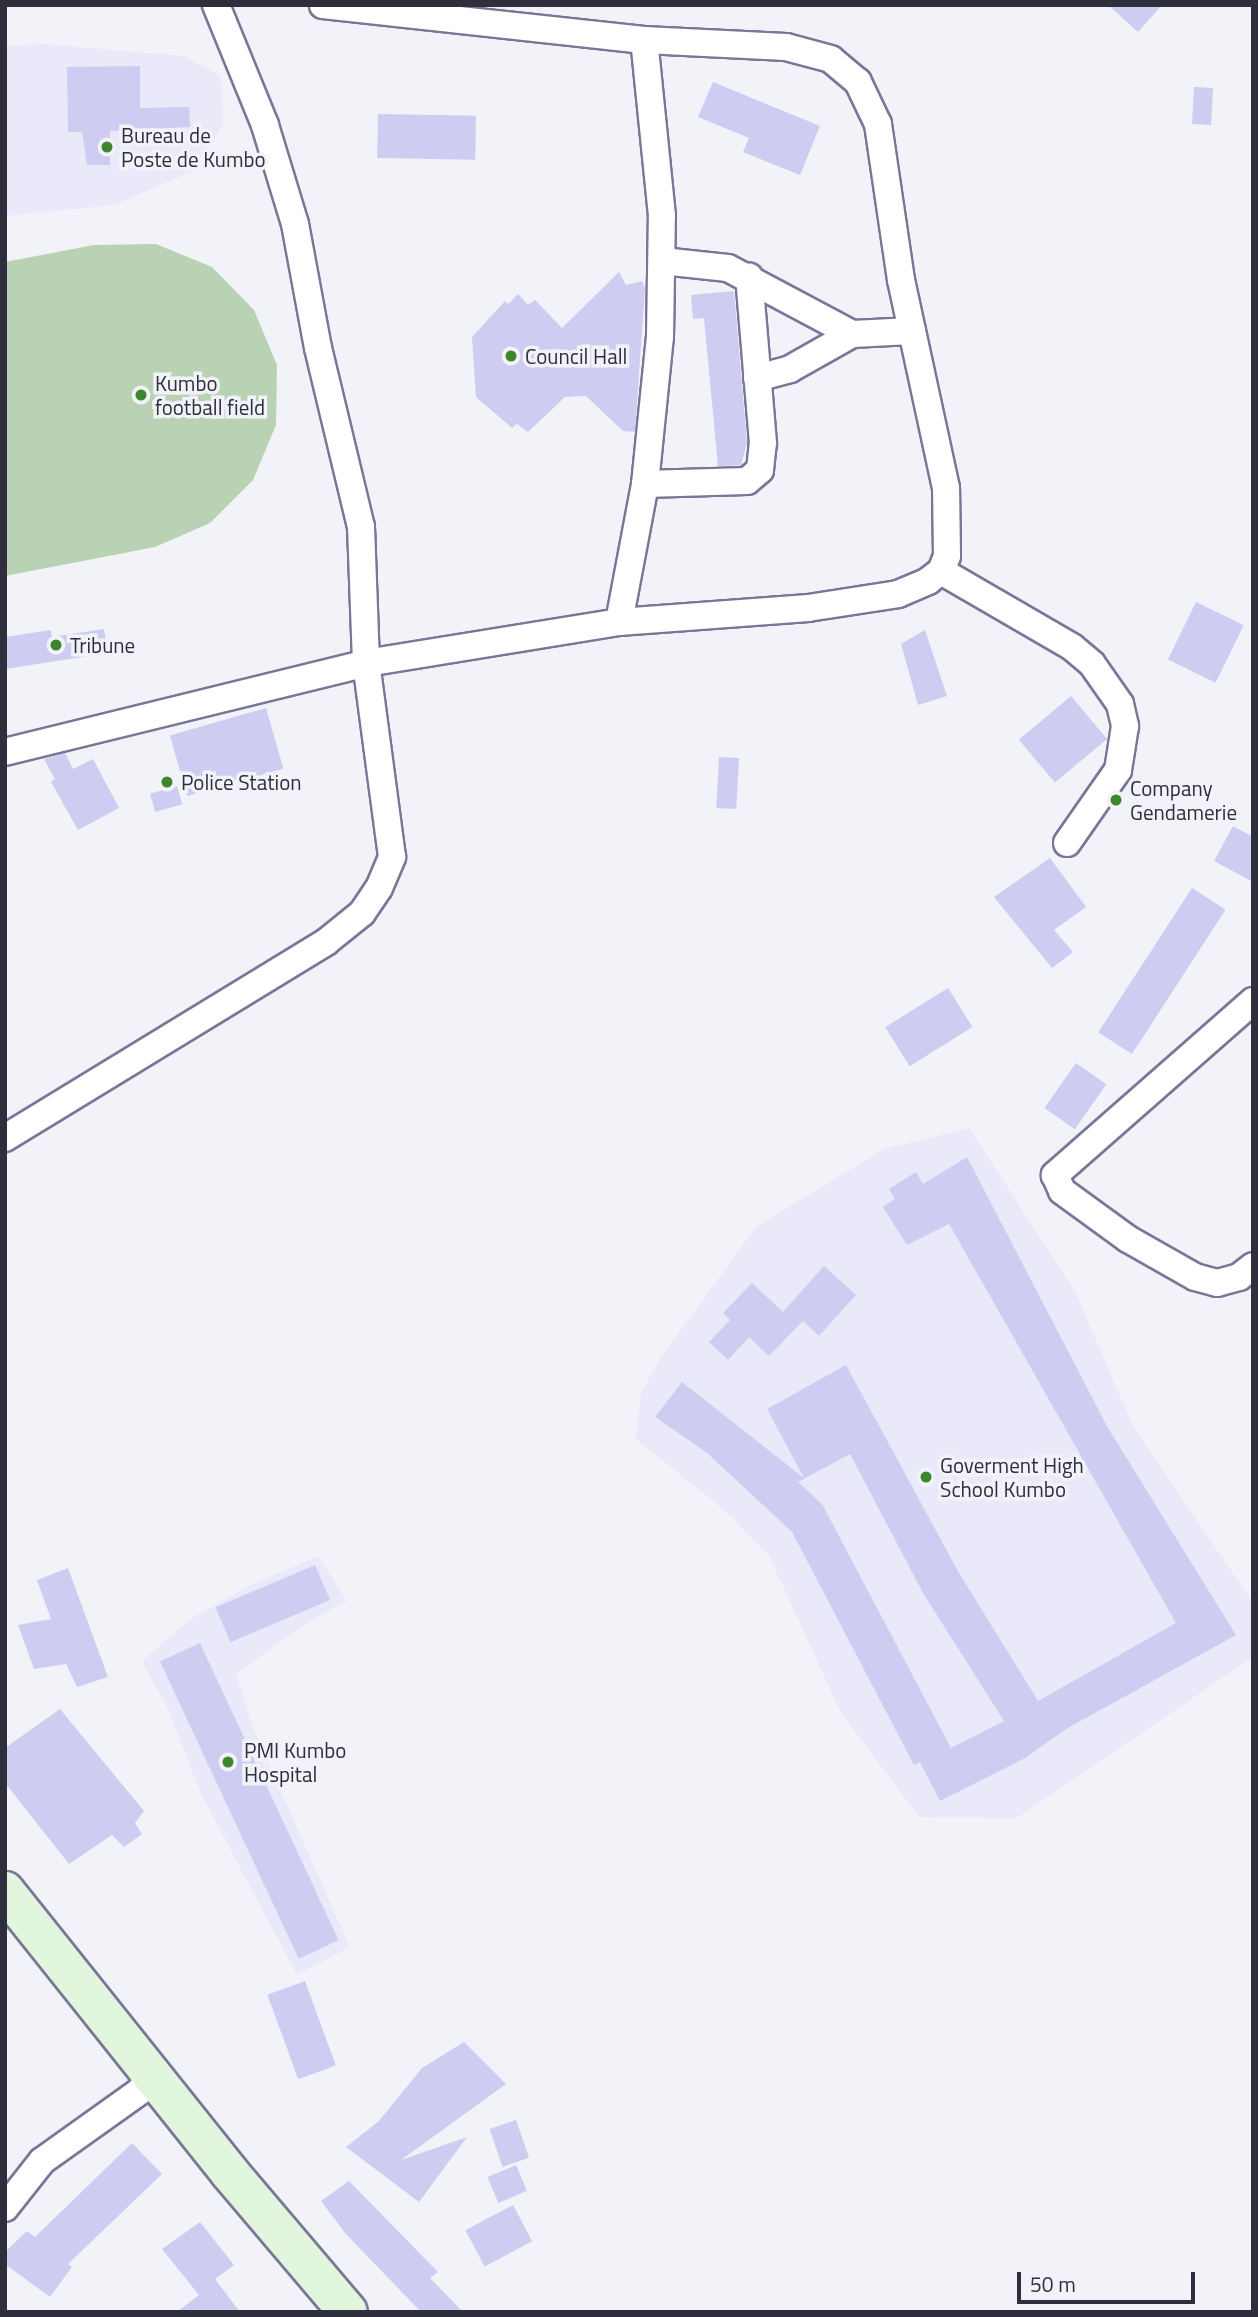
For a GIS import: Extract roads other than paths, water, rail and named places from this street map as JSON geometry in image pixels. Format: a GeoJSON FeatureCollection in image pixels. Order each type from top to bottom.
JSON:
{"type":"FeatureCollection","features":[{"type":"Feature","properties":{"kind":"street"},"geometry":{"type":"LineString","coordinates":[[5,1138],[326,942],[362,913],[379,888],[392,857],[366,663],[361,527],[318,348],[295,224],[265,125],[216,5]]}},
{"type":"Feature","properties":{"kind":"street"},"geometry":{"type":"LineString","coordinates":[[5,752],[366,663],[619,622],[808,607],[885,596],[928,582],[941,571],[949,536],[946,488],[912,331],[878,124],[858,82],[831,59],[786,47],[644,40],[323,5]]}},
{"type":"Feature","properties":{"kind":"street"},"geometry":{"type":"LineString","coordinates":[[619,622],[645,484],[663,261],[644,40]]}},
{"type":"Feature","properties":{"kind":"street"},"geometry":{"type":"LineString","coordinates":[[663,261],[728,268],[852,334]]}},
{"type":"Feature","properties":{"kind":"street"},"geometry":{"type":"LineString","coordinates":[[645,484],[747,481],[760,470],[763,443],[749,277]]}},
{"type":"Feature","properties":{"kind":"street"},"geometry":{"type":"LineString","coordinates":[[757,379],[790,369],[852,334],[912,331]]}},
{"type":"Feature","properties":{"kind":"street"},"geometry":{"type":"LineString","coordinates":[[941,571],[1072,647],[1093,664],[1120,704],[1125,726],[1118,770],[1067,843]]}},
{"type":"Feature","properties":{"kind":"street"},"geometry":{"type":"LineString","coordinates":[[1253,1000],[1055,1175],[1062,1191],[1128,1239],[1195,1277],[1217,1283],[1239,1277],[1253,1266]]}},
{"type":"Feature","properties":{"kind":"street"},"geometry":{"type":"LineString","coordinates":[[5,1891],[150,2076],[348,2312]]}},
{"type":"Feature","properties":{"kind":"street"},"geometry":{"type":"LineString","coordinates":[[5,2208],[42,2161],[140,2091],[150,2076]]}},
{"type":"Feature","properties":{"kind":"place","name":"Bureau de Poste de Kumbo"},"geometry":{"type":"Point","coordinates":[107,147]}},
{"type":"Feature","properties":{"kind":"place","name":"Council Hall"},"geometry":{"type":"Point","coordinates":[511,356]}},
{"type":"Feature","properties":{"kind":"place","name":"Kumbo football field"},"geometry":{"type":"Point","coordinates":[141,395]}},
{"type":"Feature","properties":{"kind":"place","name":"Tribune"},"geometry":{"type":"Point","coordinates":[56,645]}},
{"type":"Feature","properties":{"kind":"place","name":"Police Station"},"geometry":{"type":"Point","coordinates":[167,782]}},
{"type":"Feature","properties":{"kind":"place","name":"Company Gendamerie"},"geometry":{"type":"Point","coordinates":[1116,800]}},
{"type":"Feature","properties":{"kind":"place","name":"Goverment High School Kumbo"},"geometry":{"type":"Point","coordinates":[926,1477]}},
{"type":"Feature","properties":{"kind":"place","name":"PMI Kumbo Hospital"},"geometry":{"type":"Point","coordinates":[228,1762]}}]}
